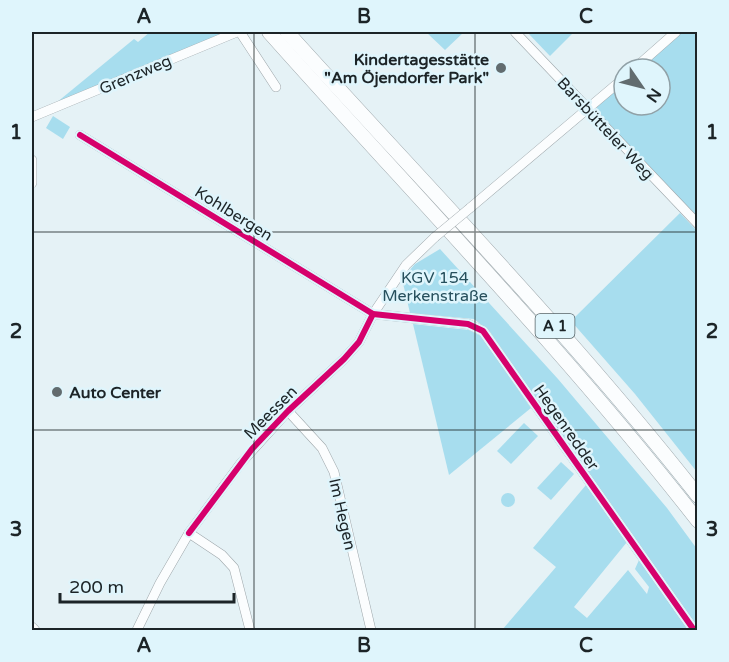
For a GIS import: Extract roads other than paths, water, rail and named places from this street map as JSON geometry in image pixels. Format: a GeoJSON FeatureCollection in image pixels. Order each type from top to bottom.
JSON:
{"type":"FeatureCollection","features":[{"type":"Feature","properties":{"kind":"highway","name":"A 1"},"geometry":{"type":"LineString","coordinates":[[269,32],[541,331],[698,521]]}},
{"type":"Feature","properties":{"kind":"highway","name":"A 1"},"geometry":{"type":"LineString","coordinates":[[287,32],[544,313],[698,496]]}},
{"type":"Feature","properties":{"kind":"highway"},"geometry":{"type":"LineString","coordinates":[[299,32],[309,56]]}},
{"type":"Feature","properties":{"kind":"street","name":"Grenzweg"},"geometry":{"type":"LineString","coordinates":[[32,117],[238,32],[276,87]]}},
{"type":"Feature","properties":{"kind":"street","name":"Barsbütteler Weg"},"geometry":{"type":"LineString","coordinates":[[515,32],[698,224]]}},
{"type":"Feature","properties":{"kind":"street"},"geometry":{"type":"LineString","coordinates":[[648,57],[676,32]]}},
{"type":"Feature","properties":{"kind":"street"},"geometry":{"type":"LineString","coordinates":[[373,314],[406,265],[435,237],[612,89]]}},
{"type":"Feature","properties":{"kind":"street","name":"Kohlbergen"},"geometry":{"type":"LineString","coordinates":[[80,135],[373,314]]}},
{"type":"Feature","properties":{"kind":"street"},"geometry":{"type":"LineString","coordinates":[[32,160],[32,183]]}},
{"type":"Feature","properties":{"kind":"street","name":"Meessen"},"geometry":{"type":"LineString","coordinates":[[137,630],[160,583],[189,533],[249,453],[288,411],[344,360],[359,342],[373,314]]}},
{"type":"Feature","properties":{"kind":"street","name":"Hegenredder"},"geometry":{"type":"LineString","coordinates":[[373,314],[468,324],[483,331],[694,630]]}},
{"type":"Feature","properties":{"kind":"street","name":"Im Hegen"},"geometry":{"type":"LineString","coordinates":[[288,411],[322,448],[334,472],[371,630]]}},
{"type":"Feature","properties":{"kind":"street"},"geometry":{"type":"LineString","coordinates":[[189,533],[222,555],[234,568],[250,630]]}},
{"type":"Feature","properties":{"kind":"street"},"geometry":{"type":"LineString","coordinates":[[32,627],[35,630]]}},
{"type":"Feature","properties":{"kind":"place","name":"Kindertagesstätte \"Am Öjendorfer Park\""},"geometry":{"type":"Point","coordinates":[501,68]}},
{"type":"Feature","properties":{"kind":"place","name":"Auto Center"},"geometry":{"type":"Point","coordinates":[57,392]}},
{"type":"Feature","properties":{"kind":"park label","name":"KGV 154 Merkenstraße"},"geometry":{"type":"Point","coordinates":[435,286]}}]}
